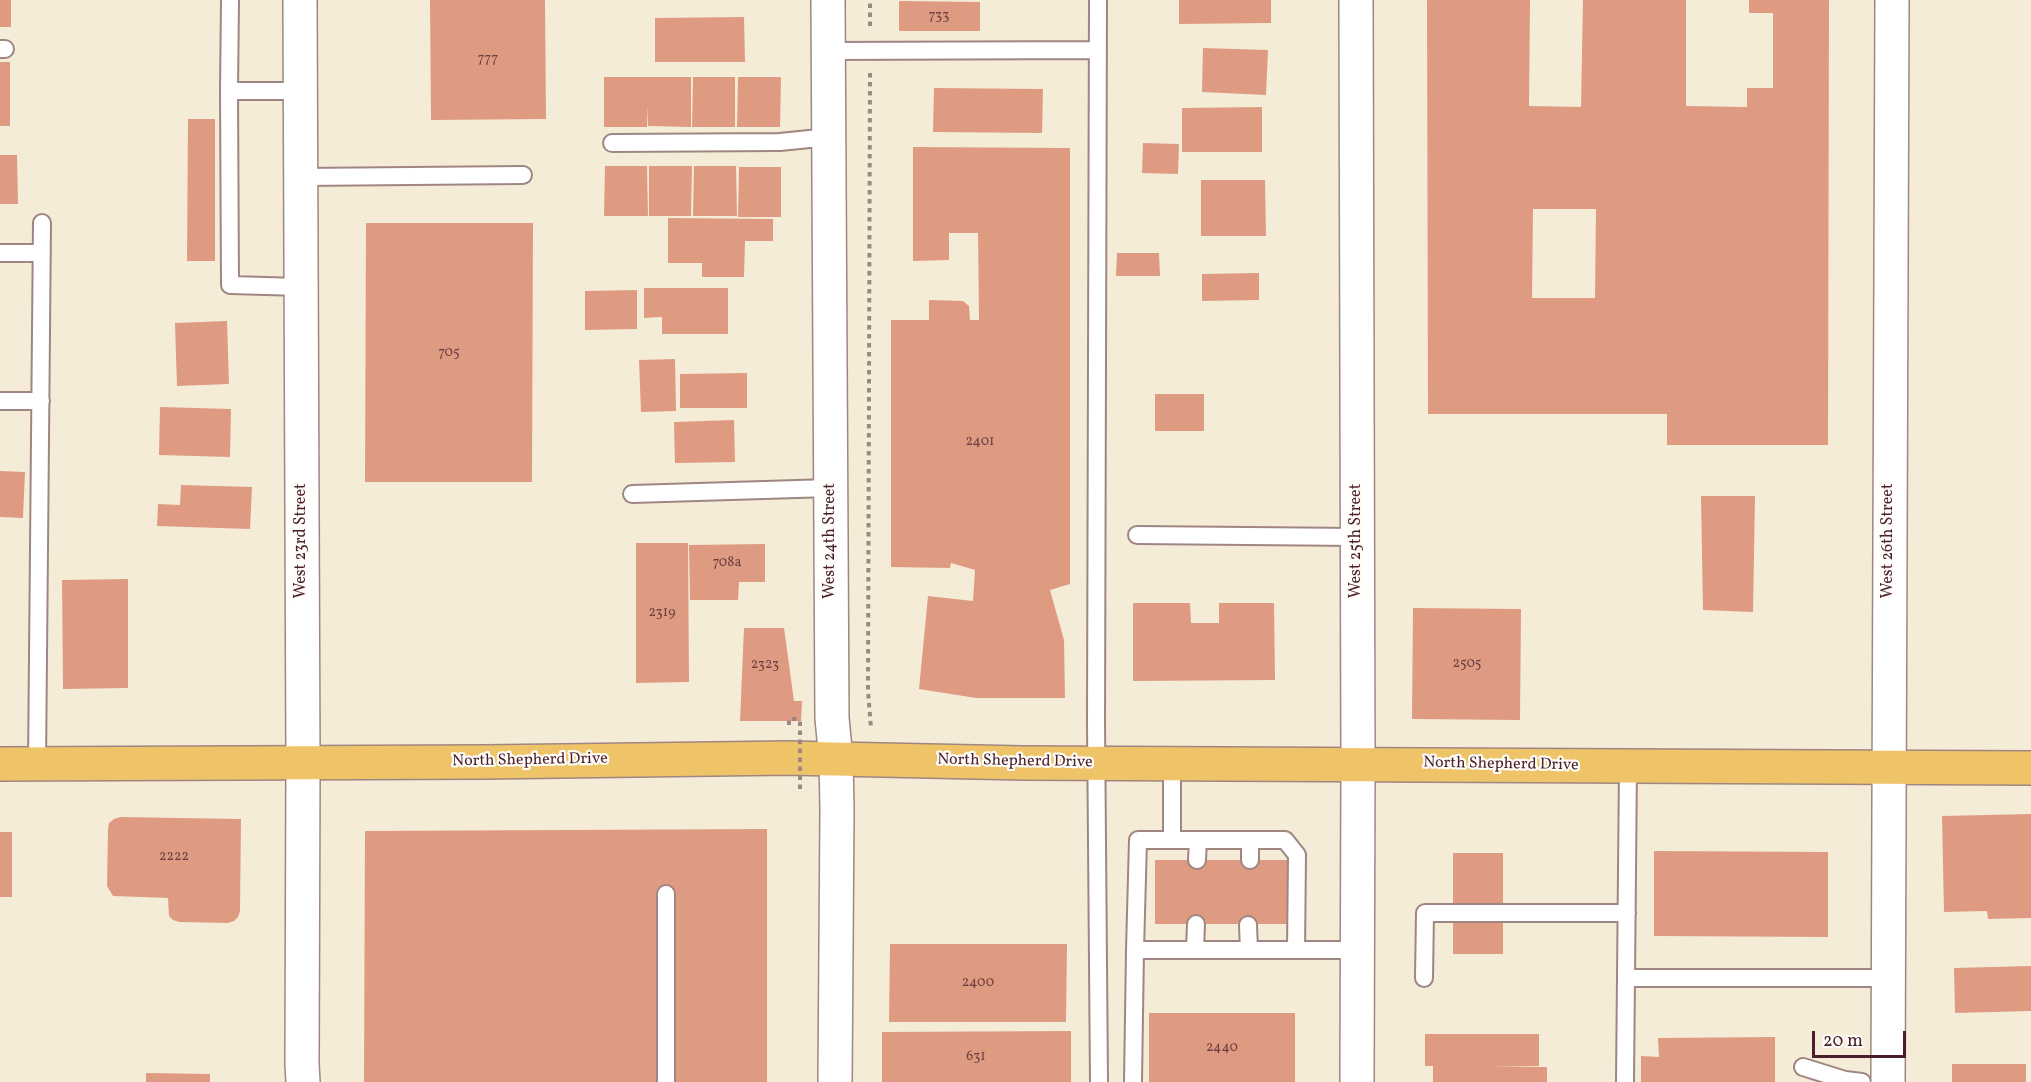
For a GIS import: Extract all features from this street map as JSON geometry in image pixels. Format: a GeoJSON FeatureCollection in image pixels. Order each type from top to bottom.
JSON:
{"type":"FeatureCollection","features":[{"type":"Feature","properties":{"kind":"main road","name":"North Shepherd Drive"},"geometry":{"type":"LineString","coordinates":[[0,764],[788,758],[1097,764],[2031,768]]}},
{"type":"Feature","properties":{"kind":"street","name":"West 23rd Street"},"geometry":{"type":"LineString","coordinates":[[300,0],[303,1082]]}},
{"type":"Feature","properties":{"kind":"street","name":"West 24th Street"},"geometry":{"type":"LineString","coordinates":[[828,0],[832,718],[836,760],[835,1082]]}},
{"type":"Feature","properties":{"kind":"street","name":"West 25th Street"},"geometry":{"type":"LineString","coordinates":[[1356,0],[1357,1082]]}},
{"type":"Feature","properties":{"kind":"street","name":"West 26th Street"},"geometry":{"type":"LineString","coordinates":[[1888,1082],[1892,0]]}},
{"type":"Feature","properties":{"kind":"lane"},"geometry":{"type":"LineString","coordinates":[[230,0],[230,285],[301,287]]}},
{"type":"Feature","properties":{"kind":"lane"},"geometry":{"type":"LineString","coordinates":[[1098,0],[1099,1082]]}},
{"type":"Feature","properties":{"kind":"lane"},"geometry":{"type":"LineString","coordinates":[[828,51],[1098,50]]}},
{"type":"Feature","properties":{"kind":"lane"},"geometry":{"type":"LineString","coordinates":[[229,91],[300,91]]}},
{"type":"Feature","properties":{"kind":"lane"},"geometry":{"type":"LineString","coordinates":[[612,143],[780,142],[829,137]]}},
{"type":"Feature","properties":{"kind":"lane"},"geometry":{"type":"LineString","coordinates":[[300,177],[523,175]]}},
{"type":"Feature","properties":{"kind":"lane"},"geometry":{"type":"LineString","coordinates":[[38,764],[42,223]]}},
{"type":"Feature","properties":{"kind":"lane"},"geometry":{"type":"LineString","coordinates":[[0,253],[42,253]]}},
{"type":"Feature","properties":{"kind":"lane"},"geometry":{"type":"LineString","coordinates":[[0,401],[41,401]]}},
{"type":"Feature","properties":{"kind":"lane"},"geometry":{"type":"LineString","coordinates":[[632,494],[830,489]]}},
{"type":"Feature","properties":{"kind":"lane"},"geometry":{"type":"LineString","coordinates":[[1137,535],[1357,537]]}},
{"type":"Feature","properties":{"kind":"lane"},"geometry":{"type":"LineString","coordinates":[[1172,764],[1172,840]]}},
{"type":"Feature","properties":{"kind":"lane"},"geometry":{"type":"LineString","coordinates":[[1625,1082],[1628,766]]}},
{"type":"Feature","properties":{"kind":"lane"},"geometry":{"type":"LineString","coordinates":[[1133,1082],[1138,840],[1285,840],[1297,855],[1296,950]]}},
{"type":"Feature","properties":{"kind":"lane"},"geometry":{"type":"LineString","coordinates":[[1197,860],[1198,840]]}},
{"type":"Feature","properties":{"kind":"lane"},"geometry":{"type":"LineString","coordinates":[[1250,840],[1251,860]]}},
{"type":"Feature","properties":{"kind":"lane"},"geometry":{"type":"LineString","coordinates":[[666,894],[666,1082]]}},
{"type":"Feature","properties":{"kind":"lane"},"geometry":{"type":"LineString","coordinates":[[1425,978],[1425,913],[1627,913]]}},
{"type":"Feature","properties":{"kind":"lane"},"geometry":{"type":"LineString","coordinates":[[1195,951],[1196,924]]}},
{"type":"Feature","properties":{"kind":"lane"},"geometry":{"type":"LineString","coordinates":[[1248,925],[1249,950]]}},
{"type":"Feature","properties":{"kind":"lane"},"geometry":{"type":"LineString","coordinates":[[1135,950],[1357,950]]}},
{"type":"Feature","properties":{"kind":"lane"},"geometry":{"type":"LineString","coordinates":[[1626,978],[1889,978]]}},
{"type":"Feature","properties":{"kind":"lane"},"geometry":{"type":"LineString","coordinates":[[1803,1067],[1845,1080],[1862,1082]]}},
{"type":"Feature","properties":{"kind":"path"},"geometry":{"type":"LineString","coordinates":[[870,0],[868,691],[871,731]]}},
{"type":"Feature","properties":{"kind":"path"},"geometry":{"type":"LineString","coordinates":[[789,732],[789,718],[808,719]]}},
{"type":"Feature","properties":{"kind":"path"},"geometry":{"type":"LineString","coordinates":[[800,722],[800,789]]}},
{"type":"Feature","properties":{"kind":"building"},"geometry":{"type":"Polygon","coordinates":[[[0,0],[11,0],[11,27],[0,27],[0,0]]]}},
{"type":"Feature","properties":{"kind":"building"},"geometry":{"type":"Polygon","coordinates":[[[430,0],[545,0],[546,119],[431,120],[430,0]]]}},
{"type":"Feature","properties":{"kind":"building"},"geometry":{"type":"Polygon","coordinates":[[[1179,0],[1271,0],[1271,23],[1179,24],[1179,0]]]}},
{"type":"Feature","properties":{"kind":"building"},"geometry":{"type":"Polygon","coordinates":[[[1427,0],[1530,0],[1529,106],[1581,107],[1583,0],[1686,0],[1686,106],[1747,107],[1747,88],[1773,88],[1773,13],[1749,13],[1749,0],[1829,0],[1828,445],[1667,445],[1667,414],[1428,414],[1427,0]],[[1533,209],[1532,298],[1595,298],[1596,209],[1533,209]]]}},
{"type":"Feature","properties":{"kind":"building"},"geometry":{"type":"Polygon","coordinates":[[[899,1],[980,2],[980,31],[899,31],[899,1]]]}},
{"type":"Feature","properties":{"kind":"building"},"geometry":{"type":"Polygon","coordinates":[[[744,17],[745,62],[655,62],[655,18],[744,17]]]}},
{"type":"Feature","properties":{"kind":"building"},"geometry":{"type":"Polygon","coordinates":[[[1203,48],[1268,50],[1266,95],[1202,92],[1203,48]]]}},
{"type":"Feature","properties":{"kind":"building"},"geometry":{"type":"Polygon","coordinates":[[[0,62],[10,62],[10,126],[0,126],[0,62]]]}},
{"type":"Feature","properties":{"kind":"building"},"geometry":{"type":"Polygon","coordinates":[[[604,77],[691,77],[691,127],[648,126],[647,106],[647,127],[604,127],[604,77]]]}},
{"type":"Feature","properties":{"kind":"building"},"geometry":{"type":"Polygon","coordinates":[[[693,77],[735,77],[735,127],[692,127],[693,77]]]}},
{"type":"Feature","properties":{"kind":"building"},"geometry":{"type":"Polygon","coordinates":[[[738,77],[781,77],[780,127],[737,127],[738,77]]]}},
{"type":"Feature","properties":{"kind":"building"},"geometry":{"type":"Polygon","coordinates":[[[934,88],[1043,89],[1042,133],[933,132],[934,88]]]}},
{"type":"Feature","properties":{"kind":"building"},"geometry":{"type":"Polygon","coordinates":[[[1262,107],[1262,152],[1182,152],[1182,108],[1262,107]]]}},
{"type":"Feature","properties":{"kind":"building"},"geometry":{"type":"Polygon","coordinates":[[[188,119],[215,119],[215,261],[187,261],[188,119]]]}},
{"type":"Feature","properties":{"kind":"building"},"geometry":{"type":"Polygon","coordinates":[[[1143,143],[1179,144],[1178,174],[1142,173],[1143,143]]]}},
{"type":"Feature","properties":{"kind":"building"},"geometry":{"type":"Polygon","coordinates":[[[913,147],[1070,148],[1070,584],[1050,590],[1064,640],[1065,698],[976,698],[919,689],[928,596],[973,601],[975,570],[951,563],[950,568],[891,567],[891,320],[929,320],[929,300],[963,301],[969,306],[970,320],[979,320],[978,233],[949,233],[949,260],[913,261],[913,147]]]}},
{"type":"Feature","properties":{"kind":"building"},"geometry":{"type":"Polygon","coordinates":[[[0,155],[17,155],[18,204],[0,204],[0,155]]]}},
{"type":"Feature","properties":{"kind":"building"},"geometry":{"type":"Polygon","coordinates":[[[605,166],[647,166],[648,216],[604,216],[605,166]]]}},
{"type":"Feature","properties":{"kind":"building"},"geometry":{"type":"Polygon","coordinates":[[[649,166],[692,166],[691,216],[649,216],[649,166]]]}},
{"type":"Feature","properties":{"kind":"building"},"geometry":{"type":"Polygon","coordinates":[[[694,166],[736,166],[737,216],[693,216],[694,166]]]}},
{"type":"Feature","properties":{"kind":"building"},"geometry":{"type":"Polygon","coordinates":[[[739,167],[781,167],[781,217],[738,217],[739,167]]]}},
{"type":"Feature","properties":{"kind":"building"},"geometry":{"type":"Polygon","coordinates":[[[1201,180],[1265,180],[1266,236],[1201,236],[1201,180]]]}},
{"type":"Feature","properties":{"kind":"building"},"geometry":{"type":"Polygon","coordinates":[[[668,218],[773,219],[773,241],[745,241],[744,277],[702,277],[702,263],[668,263],[668,218]]]}},
{"type":"Feature","properties":{"kind":"building"},"geometry":{"type":"Polygon","coordinates":[[[366,223],[533,223],[532,482],[365,482],[366,223]]]}},
{"type":"Feature","properties":{"kind":"building"},"geometry":{"type":"Polygon","coordinates":[[[1117,253],[1159,253],[1160,276],[1116,276],[1117,253]]]}},
{"type":"Feature","properties":{"kind":"building"},"geometry":{"type":"Polygon","coordinates":[[[1259,273],[1259,300],[1202,301],[1202,274],[1259,273]]]}},
{"type":"Feature","properties":{"kind":"building"},"geometry":{"type":"Polygon","coordinates":[[[644,288],[728,288],[728,334],[662,334],[662,317],[644,318],[644,288]]]}},
{"type":"Feature","properties":{"kind":"building"},"geometry":{"type":"Polygon","coordinates":[[[637,290],[637,329],[585,330],[585,291],[637,290]]]}},
{"type":"Feature","properties":{"kind":"building"},"geometry":{"type":"Polygon","coordinates":[[[227,321],[229,384],[177,386],[175,323],[227,321]]]}},
{"type":"Feature","properties":{"kind":"building"},"geometry":{"type":"Polygon","coordinates":[[[675,359],[676,411],[641,412],[639,360],[675,359]]]}},
{"type":"Feature","properties":{"kind":"building"},"geometry":{"type":"Polygon","coordinates":[[[747,373],[747,408],[680,408],[680,374],[747,373]]]}},
{"type":"Feature","properties":{"kind":"building"},"geometry":{"type":"Polygon","coordinates":[[[1155,394],[1204,394],[1204,431],[1155,431],[1155,394]]]}},
{"type":"Feature","properties":{"kind":"building"},"geometry":{"type":"Polygon","coordinates":[[[160,407],[231,409],[230,457],[159,455],[160,407]]]}},
{"type":"Feature","properties":{"kind":"building"},"geometry":{"type":"Polygon","coordinates":[[[734,420],[735,462],[675,463],[674,422],[734,420]]]}},
{"type":"Feature","properties":{"kind":"building"},"geometry":{"type":"Polygon","coordinates":[[[0,471],[25,472],[23,518],[0,517],[0,471]]]}},
{"type":"Feature","properties":{"kind":"building"},"geometry":{"type":"Polygon","coordinates":[[[181,485],[252,487],[250,529],[157,526],[158,504],[180,505],[181,485]]]}},
{"type":"Feature","properties":{"kind":"building"},"geometry":{"type":"Polygon","coordinates":[[[1701,496],[1755,496],[1753,612],[1703,610],[1701,496]]]}},
{"type":"Feature","properties":{"kind":"building"},"geometry":{"type":"Polygon","coordinates":[[[636,543],[688,543],[689,682],[636,683],[636,543]]]}},
{"type":"Feature","properties":{"kind":"building"},"geometry":{"type":"Polygon","coordinates":[[[765,544],[765,582],[739,582],[738,600],[690,600],[689,545],[765,544]]]}},
{"type":"Feature","properties":{"kind":"building"},"geometry":{"type":"Polygon","coordinates":[[[128,579],[128,688],[63,689],[62,580],[128,579]]]}},
{"type":"Feature","properties":{"kind":"building"},"geometry":{"type":"Polygon","coordinates":[[[1133,603],[1190,603],[1191,623],[1219,623],[1219,603],[1274,603],[1275,680],[1133,681],[1133,603]]]}},
{"type":"Feature","properties":{"kind":"building"},"geometry":{"type":"Polygon","coordinates":[[[1413,608],[1521,609],[1520,720],[1412,719],[1413,608]]]}},
{"type":"Feature","properties":{"kind":"building"},"geometry":{"type":"Polygon","coordinates":[[[744,628],[784,628],[794,701],[802,701],[801,721],[740,721],[744,628]]]}},
{"type":"Feature","properties":{"kind":"building"},"geometry":{"type":"Polygon","coordinates":[[[2031,814],[2031,918],[1988,919],[1987,911],[1944,912],[1942,816],[2031,814]]]}},
{"type":"Feature","properties":{"kind":"building"},"geometry":{"type":"Polygon","coordinates":[[[120,817],[241,819],[240,911],[238,917],[228,923],[179,922],[169,916],[168,898],[113,896],[107,886],[108,829],[109,823],[120,817]]]}},
{"type":"Feature","properties":{"kind":"building"},"geometry":{"type":"Polygon","coordinates":[[[767,829],[767,1082],[364,1082],[365,831],[767,829]]]}},
{"type":"Feature","properties":{"kind":"building"},"geometry":{"type":"Polygon","coordinates":[[[0,832],[12,832],[12,897],[0,897],[0,832]]]}},
{"type":"Feature","properties":{"kind":"building"},"geometry":{"type":"Polygon","coordinates":[[[1654,851],[1828,852],[1828,937],[1654,936],[1654,851]]]}},
{"type":"Feature","properties":{"kind":"building"},"geometry":{"type":"Polygon","coordinates":[[[1453,853],[1503,853],[1503,954],[1453,954],[1453,853]]]}},
{"type":"Feature","properties":{"kind":"building"},"geometry":{"type":"Polygon","coordinates":[[[1155,860],[1287,860],[1287,924],[1155,924],[1155,860]]]}},
{"type":"Feature","properties":{"kind":"building"},"geometry":{"type":"Polygon","coordinates":[[[890,944],[1067,944],[1066,1022],[889,1022],[890,944]]]}},
{"type":"Feature","properties":{"kind":"building"},"geometry":{"type":"Polygon","coordinates":[[[2031,966],[2031,1011],[1955,1013],[1954,968],[2031,966]]]}},
{"type":"Feature","properties":{"kind":"building"},"geometry":{"type":"Polygon","coordinates":[[[1149,1013],[1295,1013],[1295,1082],[1149,1082],[1149,1013]]]}},
{"type":"Feature","properties":{"kind":"building"},"geometry":{"type":"Polygon","coordinates":[[[1071,1031],[1071,1082],[882,1082],[882,1032],[1071,1031]]]}},
{"type":"Feature","properties":{"kind":"building"},"geometry":{"type":"Polygon","coordinates":[[[1425,1034],[1539,1034],[1539,1066],[1490,1067],[1547,1067],[1547,1082],[1433,1082],[1433,1066],[1425,1066],[1425,1034]]]}},
{"type":"Feature","properties":{"kind":"building"},"geometry":{"type":"Polygon","coordinates":[[[1775,1037],[1775,1082],[1641,1082],[1641,1056],[1659,1057],[1658,1038],[1775,1037]]]}},
{"type":"Feature","properties":{"kind":"building"},"geometry":{"type":"Polygon","coordinates":[[[1952,1064],[2026,1064],[2026,1082],[1952,1082],[1952,1064]]]}},
{"type":"Feature","properties":{"kind":"building"},"geometry":{"type":"Polygon","coordinates":[[[146,1073],[210,1074],[210,1082],[146,1082],[146,1073]]]}}]}
